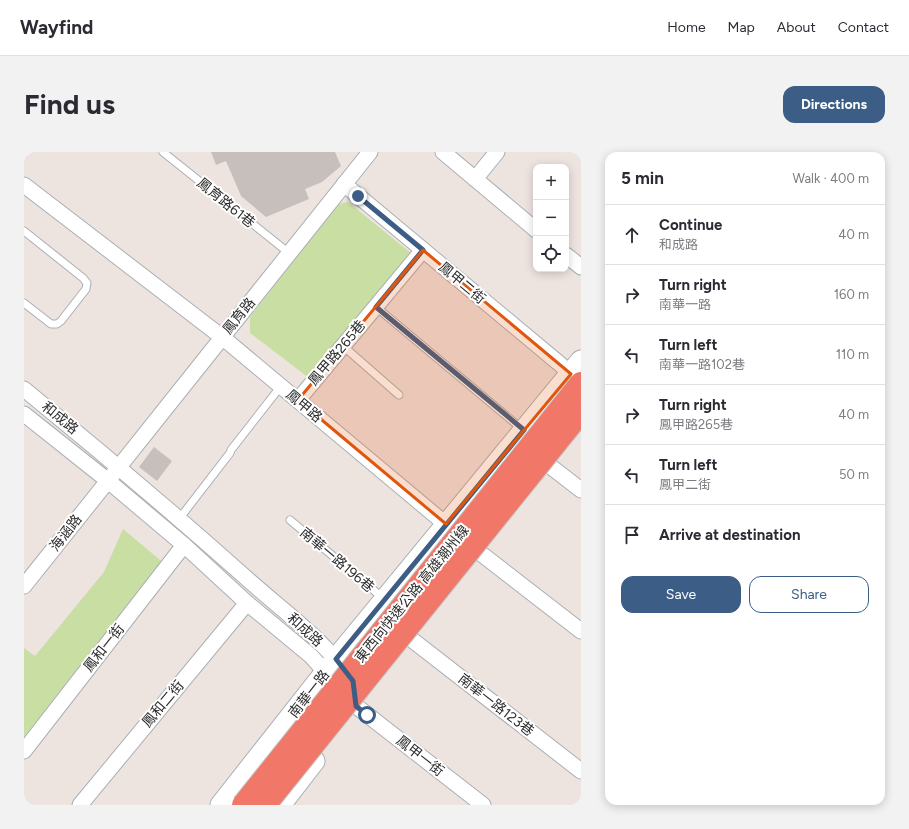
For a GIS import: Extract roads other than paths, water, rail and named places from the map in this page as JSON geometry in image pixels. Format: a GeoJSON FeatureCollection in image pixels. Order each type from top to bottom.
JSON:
{"type":"FeatureCollection","features":[{"type":"Feature","properties":{"kind":"highway","name":"東西向快速公路 高雄潮州線"},"geometry":{"type":"LineString","coordinates":[[243,805],[578,375]]}},
{"type":"Feature","properties":{"kind":"highway","name":"東西向快速公路 高雄潮州線"},"geometry":{"type":"LineString","coordinates":[[265,805],[581,412]]}},
{"type":"Feature","properties":{"kind":"main road","name":"南華一路"},"geometry":{"type":"LineString","coordinates":[[221,805],[384,600],[524,430],[578,375]]}},
{"type":"Feature","properties":{"kind":"main road"},"geometry":{"type":"LineString","coordinates":[[280,805],[356,706],[479,552],[581,429]]}},
{"type":"Feature","properties":{"kind":"street","name":"鳳育路"},"geometry":{"type":"LineString","coordinates":[[107,480],[370,152]]}},
{"type":"Feature","properties":{"kind":"street"},"geometry":{"type":"LineString","coordinates":[[443,152],[533,227]]}},
{"type":"Feature","properties":{"kind":"street"},"geometry":{"type":"LineString","coordinates":[[475,179],[497,152]]}},
{"type":"Feature","properties":{"kind":"street","name":"鳳甲二街"},"geometry":{"type":"LineString","coordinates":[[344,184],[578,375]]}},
{"type":"Feature","properties":{"kind":"street","name":"鳳甲路"},"geometry":{"type":"LineString","coordinates":[[24,185],[222,337],[479,552],[581,631]]}},
{"type":"Feature","properties":{"kind":"street","name":"鳳甲路265巷"},"geometry":{"type":"LineString","coordinates":[[298,400],[423,250]]}},
{"type":"Feature","properties":{"kind":"street"},"geometry":{"type":"LineString","coordinates":[[569,257],[581,267]]}},
{"type":"Feature","properties":{"kind":"street","name":"和成路"},"geometry":{"type":"LineString","coordinates":[[24,389],[119,466],[321,642],[331,666]]}},
{"type":"Feature","properties":{"kind":"street","name":"和成路"},"geometry":{"type":"LineString","coordinates":[[24,414],[107,480],[184,545],[247,603],[311,656],[331,666],[353,681],[356,706]]}},
{"type":"Feature","properties":{"kind":"street"},"geometry":{"type":"LineString","coordinates":[[550,466],[581,490]]}},
{"type":"Feature","properties":{"kind":"street","name":"海涵路"},"geometry":{"type":"LineString","coordinates":[[24,586],[107,480]]}},
{"type":"Feature","properties":{"kind":"street","name":"鳳和一街"},"geometry":{"type":"LineString","coordinates":[[24,751],[184,545]]}},
{"type":"Feature","properties":{"kind":"street","name":"鳳和二街"},"geometry":{"type":"LineString","coordinates":[[80,805],[247,603]]}},
{"type":"Feature","properties":{"kind":"street","name":"南華一路123巷"},"geometry":{"type":"LineString","coordinates":[[411,639],[581,772]]}},
{"type":"Feature","properties":{"kind":"street","name":"鳳甲一街"},"geometry":{"type":"LineString","coordinates":[[356,706],[483,805]]}},
{"type":"Feature","properties":{"kind":"lane","name":"鳳育路61巷"},"geometry":{"type":"LineString","coordinates":[[163,152],[289,253]]}},
{"type":"Feature","properties":{"kind":"lane"},"geometry":{"type":"LineString","coordinates":[[24,231],[83,278],[87,283],[86,289],[62,321],[57,324],[51,324],[24,303]]}},
{"type":"Feature","properties":{"kind":"lane"},"geometry":{"type":"LineString","coordinates":[[376,307],[524,430]]}},
{"type":"Feature","properties":{"kind":"lane"},"geometry":{"type":"LineString","coordinates":[[343,346],[398,395]]}},
{"type":"Feature","properties":{"kind":"lane"},"geometry":{"type":"LineString","coordinates":[[179,519],[281,386]]}},
{"type":"Feature","properties":{"kind":"lane","name":"南華一路196巷"},"geometry":{"type":"LineString","coordinates":[[290,520],[384,600]]}}]}
